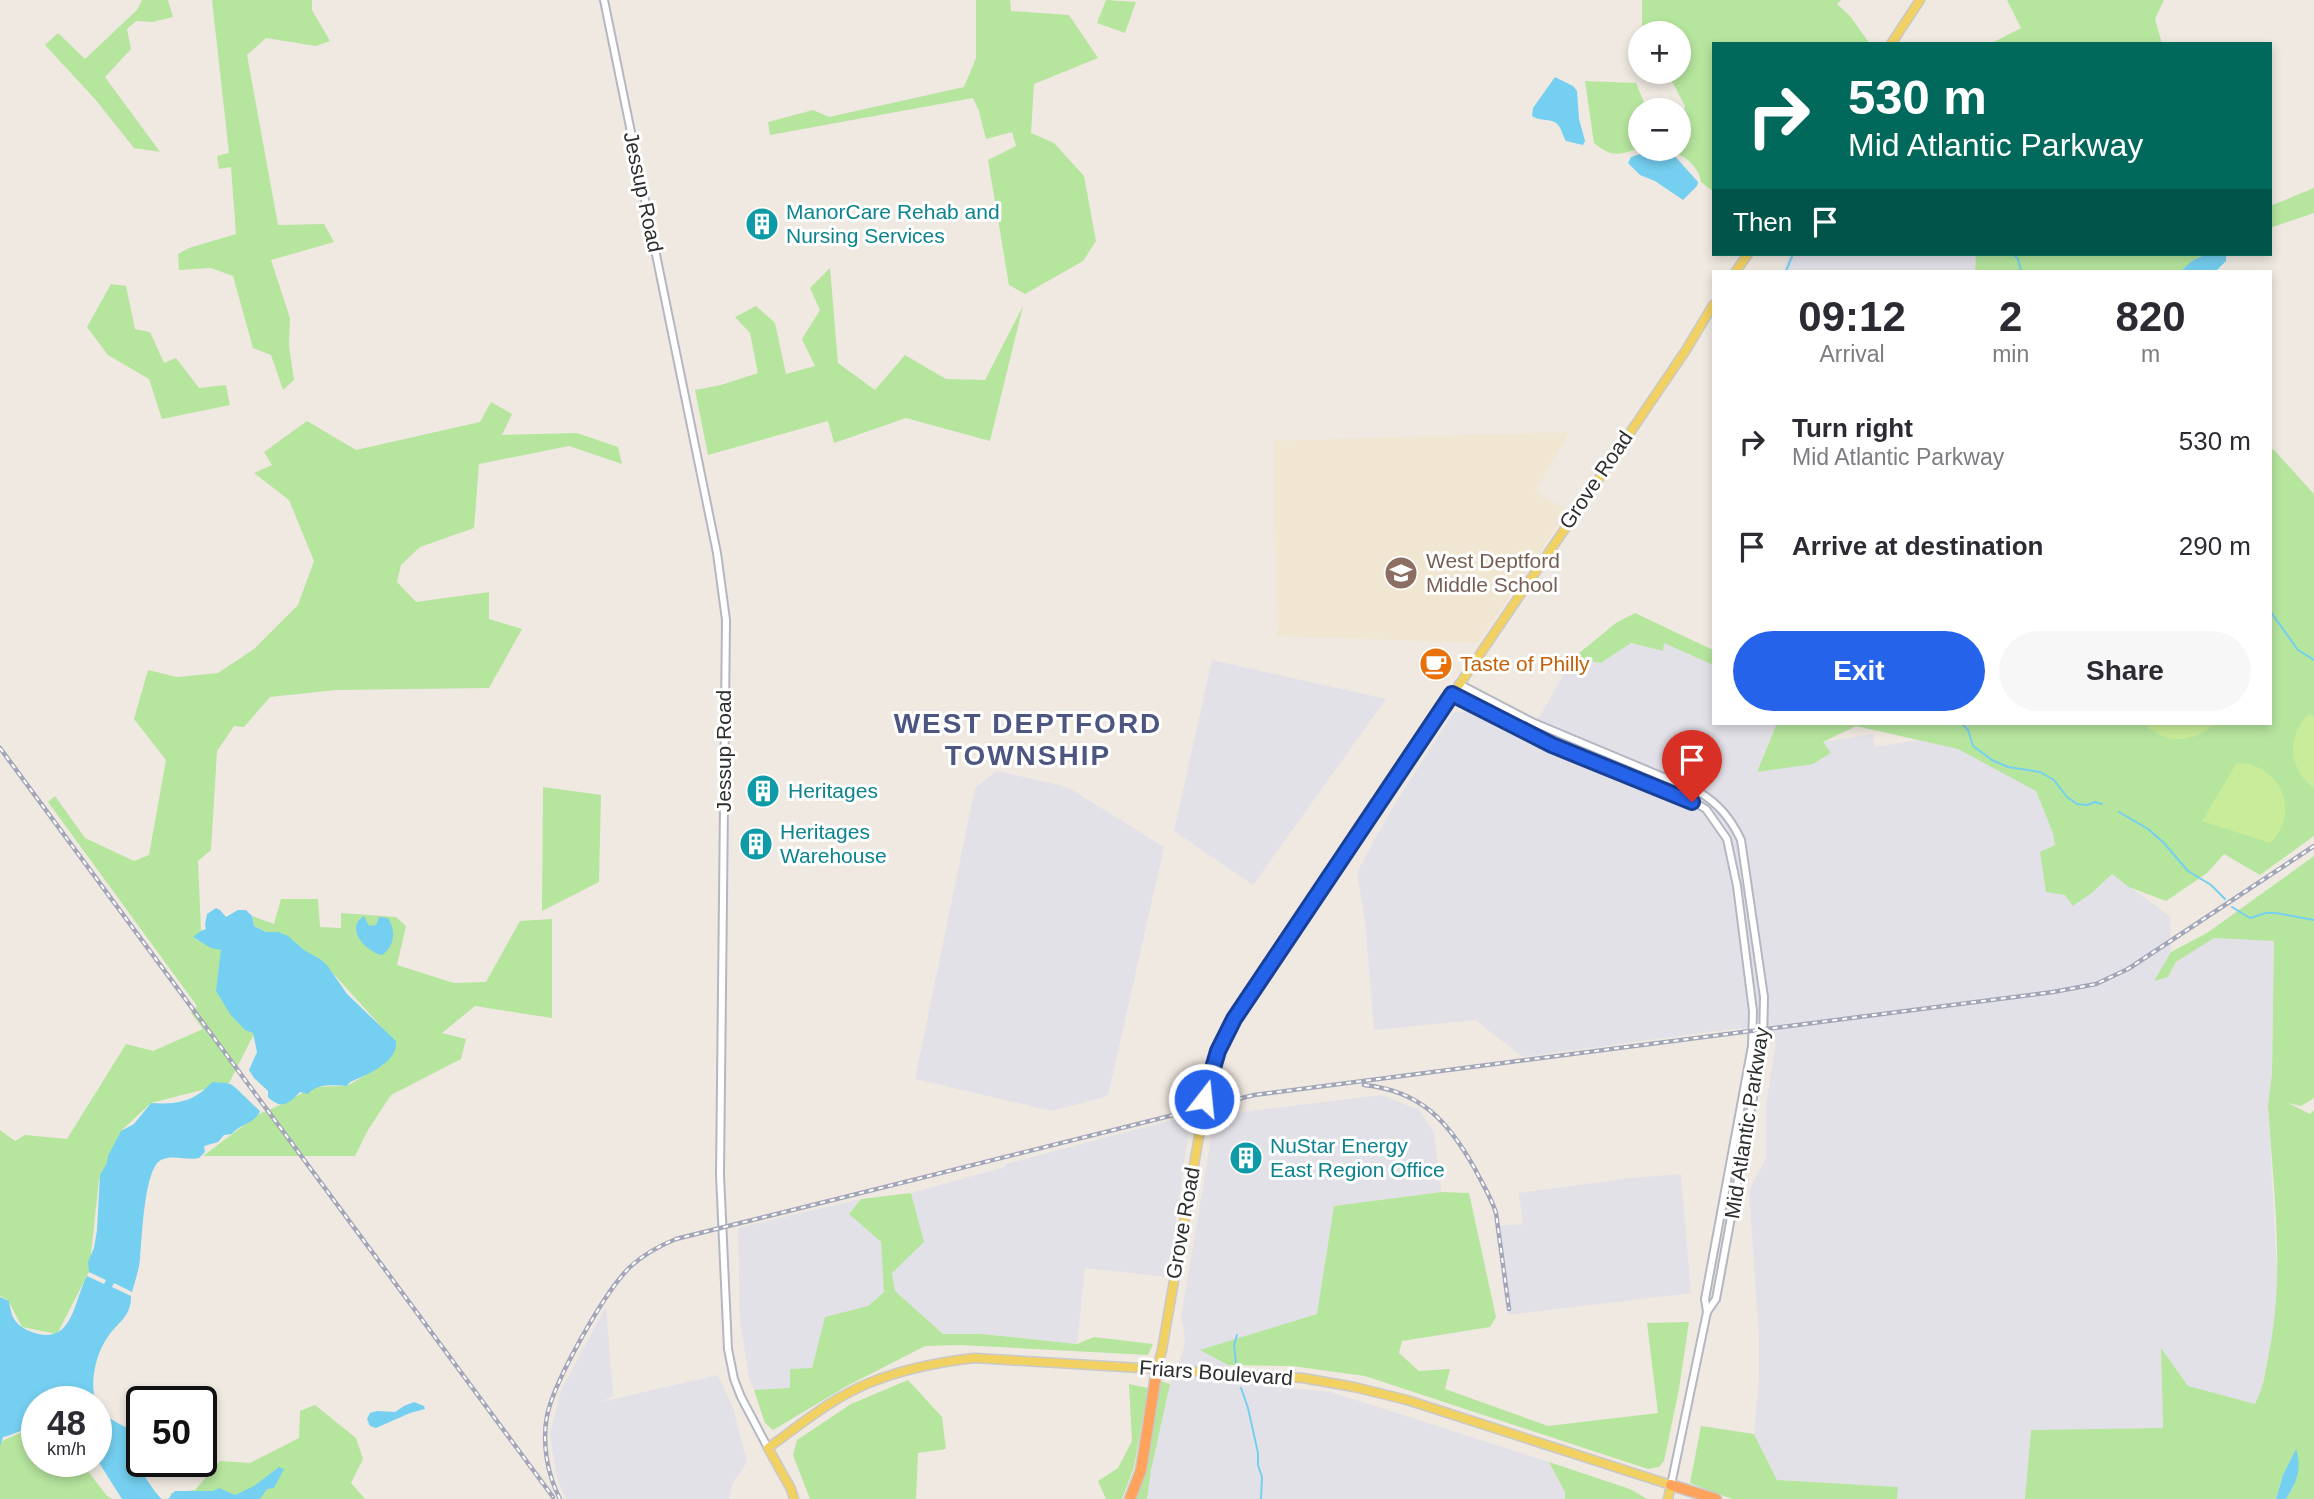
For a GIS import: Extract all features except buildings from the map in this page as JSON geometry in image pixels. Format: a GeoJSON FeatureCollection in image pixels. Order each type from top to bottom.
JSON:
{"type":"FeatureCollection","features":[{"type":"Feature","properties":{"kind":"highway"},"geometry":{"type":"LineString","coordinates":[[1130,1499],[1141,1471],[1157,1369]]}},
{"type":"Feature","properties":{"kind":"highway"},"geometry":{"type":"LineString","coordinates":[[1671,1485],[1716,1499]]}},
{"type":"Feature","properties":{"kind":"main road"},"geometry":{"type":"LineString","coordinates":[[1892,42],[1920,0]]}},
{"type":"Feature","properties":{"kind":"main road","name":"Grove Road"},"geometry":{"type":"LineString","coordinates":[[1157,1369],[1202,1107],[1218,1051],[1234,1019],[1686,350],[1712,307]]}},
{"type":"Feature","properties":{"kind":"main road","name":"Friars Boulevard"},"geometry":{"type":"LineString","coordinates":[[768,1448],[834,1402],[868,1383],[909,1369],[941,1362],[975,1359],[1303,1378],[1382,1393],[1671,1485]]}},
{"type":"Feature","properties":{"kind":"main road","name":"Jessup Road"},"geometry":{"type":"LineString","coordinates":[[768,1448],[794,1499]]}},
{"type":"Feature","properties":{"kind":"main road","name":"Mid Atlantic Parkway"},"geometry":{"type":"LineString","coordinates":[[1668,1499],[1671,1485]]}},
{"type":"Feature","properties":{"kind":"street","name":"Jessup Road"},"geometry":{"type":"LineString","coordinates":[[604,0],[717,553],[726,620],[720,1175],[727,1337],[734,1379],[768,1448]]}},
{"type":"Feature","properties":{"kind":"street","name":"Mid Atlantic Parkway"},"geometry":{"type":"LineString","coordinates":[[1459,684],[1556,733],[1699,792],[1721,808],[1741,840],[1764,997],[1763,1043],[1716,1299],[1707,1312],[1671,1485]]}},
{"type":"Feature","properties":{"kind":"street","name":"Mid Atlantic Parkway"},"geometry":{"type":"LineString","coordinates":[[1452,694],[1552,745],[1706,809],[1727,839],[1737,886],[1753,1030],[1746,1083],[1704,1299],[1707,1312]]}},
{"type":"Feature","properties":{"kind":"shaded area"},"geometry":{"type":"Polygon","coordinates":[[[1789,256],[1976,256],[1975,270],[1783,270],[1789,256]]]}},
{"type":"Feature","properties":{"kind":"shaded area","name":"West Deptford Middle School"},"geometry":{"type":"Polygon","coordinates":[[[1569,432],[1535,492],[1568,510],[1478,643],[1277,636],[1274,441],[1569,432]]]}},
{"type":"Feature","properties":{"kind":"shaded area"},"geometry":{"type":"Polygon","coordinates":[[[1663,642],[1712,665],[1712,725],[1776,725],[1757,771],[1822,742],[1873,734],[1875,747],[1919,740],[1958,749],[2036,790],[2056,846],[2093,892],[2112,874],[2170,916],[2171,952],[2155,980],[2168,977],[2176,962],[2214,938],[2274,940],[2272,1074],[2268,1105],[2278,1290],[2274,1329],[2261,1392],[2255,1404],[2187,1386],[2161,1350],[2163,1428],[2031,1431],[2025,1499],[1897,1499],[1897,1487],[1777,1480],[1754,1434],[1759,1340],[1749,1190],[1766,1158],[1766,1105],[1776,1041],[1740,1028],[1523,1057],[1475,1020],[1374,1030],[1365,921],[1357,872],[1391,810],[1453,713],[1470,711],[1504,721],[1532,722],[1540,716],[1573,658],[1601,663],[1631,643],[1662,651],[1663,642]]]}},
{"type":"Feature","properties":{"kind":"shaded area"},"geometry":{"type":"Polygon","coordinates":[[[1212,660],[1386,699],[1253,885],[1174,831],[1212,660]]]}},
{"type":"Feature","properties":{"kind":"shaded area"},"geometry":{"type":"Polygon","coordinates":[[[997,771],[1067,787],[1164,847],[1108,1096],[1052,1111],[915,1079],[975,788],[997,771]]]}},
{"type":"Feature","properties":{"kind":"shaded area"},"geometry":{"type":"Polygon","coordinates":[[[1382,1095],[1419,1110],[1434,1132],[1441,1192],[1334,1206],[1317,1315],[1201,1350],[1267,1386],[1331,1392],[1549,1462],[1565,1492],[1565,1499],[1147,1499],[1170,1384],[1183,1351],[1185,1338],[1181,1317],[1215,1115],[1382,1095]]]}},
{"type":"Feature","properties":{"kind":"shaded area"},"geometry":{"type":"Polygon","coordinates":[[[1191,1115],[1168,1277],[1085,1268],[1077,1344],[982,1334],[943,1334],[895,1291],[892,1273],[923,1242],[911,1193],[1005,1167],[1006,1164],[1191,1115]]]}},
{"type":"Feature","properties":{"kind":"shaded area"},"geometry":{"type":"Polygon","coordinates":[[[1681,1174],[1691,1293],[1508,1315],[1499,1226],[1523,1224],[1519,1193],[1681,1174]]]}},
{"type":"Feature","properties":{"kind":"shaded area"},"geometry":{"type":"Polygon","coordinates":[[[861,1199],[849,1214],[881,1242],[884,1292],[868,1306],[825,1317],[812,1368],[791,1388],[754,1390],[749,1379],[740,1320],[738,1228],[861,1199]]]}},
{"type":"Feature","properties":{"kind":"shaded area"},"geometry":{"type":"Polygon","coordinates":[[[606,1307],[613,1396],[601,1402],[718,1375],[733,1408],[747,1462],[733,1483],[729,1499],[566,1499],[557,1478],[550,1434],[561,1390],[606,1307]]]}},
{"type":"Feature","properties":{"kind":"green space"},"geometry":{"type":"Polygon","coordinates":[[[142,0],[168,0],[173,17],[152,22],[136,21],[127,29],[131,49],[105,77],[160,152],[134,148],[95,99],[45,45],[58,33],[85,59],[137,10],[142,0]]]}},
{"type":"Feature","properties":{"kind":"green space"},"geometry":{"type":"Polygon","coordinates":[[[212,0],[312,0],[312,10],[330,41],[316,46],[266,38],[247,55],[278,225],[324,224],[334,242],[271,260],[290,318],[289,346],[294,380],[283,390],[271,355],[253,348],[233,276],[211,268],[179,270],[178,254],[236,234],[231,167],[219,169],[217,156],[229,153],[212,0]]]}},
{"type":"Feature","properties":{"kind":"green space"},"geometry":{"type":"Polygon","coordinates":[[[976,0],[1010,0],[1011,11],[1069,15],[1098,58],[1034,84],[1031,133],[1054,143],[1084,176],[1096,241],[1083,261],[1025,294],[1009,285],[988,160],[1016,146],[1012,132],[986,139],[973,98],[770,135],[768,122],[813,110],[829,117],[964,87],[976,58],[976,0]]]}},
{"type":"Feature","properties":{"kind":"green space"},"geometry":{"type":"Polygon","coordinates":[[[1106,0],[1136,2],[1125,33],[1097,23],[1106,0]]]}},
{"type":"Feature","properties":{"kind":"green space"},"geometry":{"type":"Polygon","coordinates":[[[1642,0],[1841,0],[1837,4],[1850,16],[1869,42],[1712,42],[1712,190],[1701,182],[1696,169],[1689,161],[1691,98],[1681,98],[1673,84],[1691,84],[1691,21],[1642,21],[1642,0]]]}},
{"type":"Feature","properties":{"kind":"green space"},"geometry":{"type":"Polygon","coordinates":[[[2007,0],[2164,0],[2155,19],[2161,42],[1994,42],[2021,28],[2007,0]]]}},
{"type":"Feature","properties":{"kind":"green space"},"geometry":{"type":"Polygon","coordinates":[[[1585,81],[1636,84],[1642,98],[1628,98],[1628,151],[1611,153],[1594,143],[1585,81]]]}},
{"type":"Feature","properties":{"kind":"green space"},"geometry":{"type":"Polygon","coordinates":[[[2314,188],[2314,213],[2272,227],[2272,205],[2314,188]]]}},
{"type":"Feature","properties":{"kind":"green space"},"geometry":{"type":"Polygon","coordinates":[[[1976,256],[2202,256],[2182,270],[1975,270],[1976,256]]]}},
{"type":"Feature","properties":{"kind":"green space"},"geometry":{"type":"Polygon","coordinates":[[[830,268],[838,363],[875,390],[905,355],[946,379],[985,380],[1023,306],[990,441],[906,418],[834,443],[828,421],[708,455],[695,390],[758,373],[750,333],[735,317],[756,306],[775,323],[786,374],[815,366],[802,339],[820,310],[810,288],[830,268]]]}},
{"type":"Feature","properties":{"kind":"green space"},"geometry":{"type":"Polygon","coordinates":[[[111,284],[126,286],[135,329],[150,332],[164,363],[176,358],[199,388],[226,385],[230,405],[162,419],[149,379],[108,355],[87,327],[111,284]]]}},
{"type":"Feature","properties":{"kind":"green space"},"geometry":{"type":"Polygon","coordinates":[[[491,402],[512,414],[502,435],[577,433],[618,447],[622,464],[569,446],[479,464],[474,528],[420,547],[401,565],[397,582],[416,602],[489,592],[489,619],[522,629],[489,688],[336,690],[270,697],[244,727],[234,726],[217,751],[211,850],[198,861],[201,930],[195,939],[222,951],[217,991],[254,1034],[229,1083],[151,1103],[123,1129],[99,1180],[89,1272],[57,1334],[22,1327],[8,1300],[0,1296],[0,1130],[15,1141],[25,1135],[67,1139],[126,1044],[153,1051],[203,1029],[191,1013],[197,1006],[48,802],[55,796],[85,838],[134,861],[149,855],[166,760],[134,719],[148,670],[177,677],[218,673],[254,649],[298,605],[314,561],[289,500],[254,473],[272,465],[264,452],[307,421],[356,450],[480,422],[491,402]]]}},
{"type":"Feature","properties":{"kind":"green space"},"geometry":{"type":"Polygon","coordinates":[[[2272,449],[2314,494],[2314,836],[2260,875],[2224,854],[2207,873],[2166,901],[2129,887],[2112,874],[2073,906],[2065,895],[2046,892],[2040,852],[2055,845],[2036,791],[1958,749],[1856,726],[1823,742],[1831,753],[1813,764],[1757,772],[1776,725],[2272,725],[2272,449]]]}},
{"type":"Feature","properties":{"kind":"green space"},"geometry":{"type":"Polygon","coordinates":[[[1635,613],[1712,650],[1712,665],[1664,643],[1663,651],[1631,643],[1601,663],[1573,658],[1616,623],[1635,613]]]}},
{"type":"Feature","properties":{"kind":"green space"},"geometry":{"type":"Polygon","coordinates":[[[2309,714],[2314,716],[2314,788],[2299,772],[2293,752],[2296,732],[2309,714]]]}},
{"type":"Feature","properties":{"kind":"green space"},"geometry":{"type":"Polygon","coordinates":[[[2146,725],[2213,725],[2198,735],[2180,739],[2170,738],[2146,725]]]}},
{"type":"Feature","properties":{"kind":"green space"},"geometry":{"type":"Polygon","coordinates":[[[2242,763],[2268,774],[2283,794],[2284,819],[2270,843],[2202,821],[2236,764],[2242,763]]]}},
{"type":"Feature","properties":{"kind":"green space"},"geometry":{"type":"Polygon","coordinates":[[[543,787],[601,795],[599,882],[542,911],[543,787]]]}},
{"type":"Feature","properties":{"kind":"green space"},"geometry":{"type":"Polygon","coordinates":[[[2314,856],[2314,1098],[2301,1106],[2288,1103],[2310,1114],[2314,1110],[2314,1499],[2286,1499],[2293,1488],[2296,1450],[2283,1475],[2276,1499],[2025,1499],[2031,1430],[2163,1428],[2161,1348],[2188,1386],[2255,1404],[2258,1398],[2268,1358],[2276,1295],[2277,1232],[2268,1105],[2272,1074],[2274,941],[2214,938],[2176,962],[2168,977],[2154,981],[2171,952],[2207,933],[2314,856]]]}},
{"type":"Feature","properties":{"kind":"green space"},"geometry":{"type":"Polygon","coordinates":[[[281,899],[318,899],[320,927],[341,928],[341,913],[396,917],[406,926],[397,965],[454,983],[486,982],[520,921],[552,919],[552,1018],[475,1006],[442,1033],[466,1039],[461,1059],[391,1095],[355,1156],[203,1156],[259,1114],[314,1087],[347,1086],[383,1065],[397,1044],[320,959],[254,926],[252,916],[274,924],[281,899]]]}},
{"type":"Feature","properties":{"kind":"green space"},"geometry":{"type":"Polygon","coordinates":[[[1441,1192],[1469,1193],[1496,1317],[1490,1327],[1402,1341],[1399,1353],[1419,1371],[1450,1369],[1445,1389],[1548,1426],[1658,1413],[1647,1323],[1689,1322],[1679,1389],[1664,1461],[1659,1467],[1648,1469],[1365,1376],[1292,1366],[1228,1365],[1200,1350],[1317,1314],[1334,1206],[1441,1192]]]}},
{"type":"Feature","properties":{"kind":"green space"},"geometry":{"type":"Polygon","coordinates":[[[911,1193],[924,1242],[892,1273],[895,1291],[943,1334],[982,1334],[1077,1344],[1094,1337],[1153,1344],[1148,1355],[960,1345],[925,1346],[847,1386],[773,1430],[765,1423],[754,1390],[790,1388],[790,1369],[812,1368],[825,1317],[868,1306],[884,1292],[881,1242],[849,1214],[861,1199],[911,1193]]]}},
{"type":"Feature","properties":{"kind":"green space"},"geometry":{"type":"Polygon","coordinates":[[[908,1380],[942,1417],[946,1449],[918,1453],[916,1499],[810,1499],[793,1455],[797,1440],[851,1404],[908,1380]]]}},
{"type":"Feature","properties":{"kind":"green space"},"geometry":{"type":"Polygon","coordinates":[[[1160,1381],[1170,1384],[1147,1499],[1133,1499],[1143,1482],[1160,1381]]]}},
{"type":"Feature","properties":{"kind":"green space"},"geometry":{"type":"Polygon","coordinates":[[[1129,1384],[1148,1388],[1134,1467],[1122,1499],[1106,1499],[1098,1481],[1118,1468],[1132,1441],[1129,1384]]]}},
{"type":"Feature","properties":{"kind":"green space"},"geometry":{"type":"Polygon","coordinates":[[[315,1405],[356,1438],[363,1459],[351,1483],[365,1499],[170,1499],[171,1493],[195,1490],[206,1477],[217,1477],[217,1464],[220,1461],[250,1463],[299,1438],[300,1411],[315,1405]]]}},
{"type":"Feature","properties":{"kind":"green space"},"geometry":{"type":"Polygon","coordinates":[[[1701,1426],[1754,1434],[1777,1480],[1898,1487],[1897,1499],[1732,1499],[1690,1483],[1701,1426]]]}},
{"type":"Feature","properties":{"kind":"green space"},"geometry":{"type":"Polygon","coordinates":[[[21,1433],[21,1477],[92,1477],[112,1499],[0,1499],[0,1442],[21,1433]]]}},
{"type":"Feature","properties":{"kind":"green space"},"geometry":{"type":"Polygon","coordinates":[[[1549,1462],[1630,1489],[1647,1499],[1565,1499],[1565,1492],[1549,1462]]]}},
{"type":"Feature","properties":{"kind":"water"},"geometry":{"type":"Polygon","coordinates":[[[1555,77],[1577,91],[1579,119],[1585,141],[1583,145],[1566,141],[1559,126],[1553,121],[1532,116],[1533,108],[1555,77]]]}},
{"type":"Feature","properties":{"kind":"water"},"geometry":{"type":"Polygon","coordinates":[[[1679,161],[1698,182],[1697,186],[1683,200],[1655,181],[1640,175],[1628,163],[1679,161]]]}},
{"type":"Feature","properties":{"kind":"water"},"geometry":{"type":"Polygon","coordinates":[[[2202,256],[2226,256],[2226,261],[2217,270],[2182,270],[2202,256]]]}},
{"type":"Feature","properties":{"kind":"water"},"geometry":{"type":"Polygon","coordinates":[[[216,908],[226,917],[238,910],[246,910],[252,916],[254,926],[266,932],[278,932],[288,936],[327,965],[347,994],[396,1041],[396,1049],[387,1061],[347,1086],[316,1088],[308,1094],[300,1092],[285,1104],[277,1103],[268,1097],[268,1091],[249,1070],[257,1052],[253,1033],[245,1030],[230,1014],[216,991],[221,950],[211,948],[193,937],[206,929],[207,914],[216,908]]]}},
{"type":"Feature","properties":{"kind":"water"},"geometry":{"type":"Polygon","coordinates":[[[364,916],[369,926],[376,925],[379,917],[388,918],[391,923],[392,943],[382,955],[364,945],[357,933],[358,921],[364,916]]]}},
{"type":"Feature","properties":{"kind":"water"},"geometry":{"type":"Polygon","coordinates":[[[213,1082],[226,1083],[232,1085],[260,1111],[255,1119],[232,1134],[224,1135],[218,1142],[204,1146],[205,1152],[199,1158],[166,1158],[155,1166],[147,1190],[139,1263],[132,1292],[114,1283],[112,1287],[131,1296],[129,1309],[100,1352],[93,1386],[21,1386],[21,1431],[3,1437],[0,1446],[0,1297],[9,1301],[14,1319],[29,1331],[44,1335],[55,1334],[63,1328],[74,1310],[87,1276],[104,1284],[106,1280],[89,1272],[88,1262],[97,1230],[100,1175],[121,1131],[134,1124],[151,1103],[182,1101],[202,1092],[213,1082]]]}},
{"type":"Feature","properties":{"kind":"water"},"geometry":{"type":"Polygon","coordinates":[[[414,1402],[425,1409],[376,1428],[370,1426],[367,1419],[370,1413],[395,1412],[414,1402]]]}},
{"type":"Feature","properties":{"kind":"water"},"geometry":{"type":"Polygon","coordinates":[[[112,1420],[126,1427],[126,1477],[145,1477],[162,1499],[122,1499],[108,1477],[112,1477],[112,1420]]]}},
{"type":"Feature","properties":{"kind":"water"},"geometry":{"type":"Polygon","coordinates":[[[2296,1449],[2299,1463],[2296,1481],[2286,1499],[2276,1499],[2283,1475],[2296,1449]]]}},
{"type":"Feature","properties":{"kind":"water"},"geometry":{"type":"Polygon","coordinates":[[[279,1467],[284,1469],[274,1488],[267,1489],[260,1499],[168,1499],[175,1491],[213,1491],[219,1488],[235,1495],[254,1486],[279,1467]]]}},
{"type":"Feature","properties":{"kind":"waterway"},"geometry":{"type":"LineString","coordinates":[[1786,270],[1792,256]]}},
{"type":"Feature","properties":{"kind":"waterway"},"geometry":{"type":"LineString","coordinates":[[2015,256],[2021,270]]}},
{"type":"Feature","properties":{"kind":"waterway"},"geometry":{"type":"LineString","coordinates":[[2272,614],[2298,650],[2314,660]]}},
{"type":"Feature","properties":{"kind":"waterway"},"geometry":{"type":"LineString","coordinates":[[1963,725],[1968,730],[1973,746],[1992,760],[2008,767],[2040,772],[2054,780],[2067,797],[2077,804],[2102,804]]}},
{"type":"Feature","properties":{"kind":"waterway"},"geometry":{"type":"LineString","coordinates":[[2119,812],[2148,829],[2188,871],[2211,885],[2225,899]]}},
{"type":"Feature","properties":{"kind":"waterway"},"geometry":{"type":"LineString","coordinates":[[2232,907],[2250,918],[2276,913],[2314,920]]}},
{"type":"Feature","properties":{"kind":"waterway"},"geometry":{"type":"LineString","coordinates":[[1236,1363],[1234,1345],[1237,1335]]}},
{"type":"Feature","properties":{"kind":"waterway"},"geometry":{"type":"LineString","coordinates":[[1241,1388],[1258,1453],[1262,1477],[1261,1499]]}},
{"type":"Feature","properties":{"kind":"railway"},"geometry":{"type":"LineString","coordinates":[[0,748],[553,1497]]}},
{"type":"Feature","properties":{"kind":"railway"},"geometry":{"type":"LineString","coordinates":[[560,1499],[545,1448],[547,1416],[559,1381],[595,1315],[620,1279],[641,1258],[676,1239],[1254,1095],[2053,992],[2096,984],[2128,969],[2314,846]]}},
{"type":"Feature","properties":{"kind":"railway"},"geometry":{"type":"LineString","coordinates":[[1364,1085],[1402,1094],[1431,1111],[1465,1152],[1496,1213],[1509,1309]]}},
{"type":"Feature","properties":{"kind":"place","name":"ManorCare Rehab and Nursing Services"},"geometry":{"type":"Point","coordinates":[762,224]}},
{"type":"Feature","properties":{"kind":"place","name":"West Deptford Middle School"},"geometry":{"type":"Point","coordinates":[1401,573]}},
{"type":"Feature","properties":{"kind":"place","name":"Taste of Philly"},"geometry":{"type":"Point","coordinates":[1436,664]}},
{"type":"Feature","properties":{"kind":"place","name":"Heritages"},"geometry":{"type":"Point","coordinates":[763,791]}},
{"type":"Feature","properties":{"kind":"place","name":"Heritages Warehouse"},"geometry":{"type":"Point","coordinates":[756,844]}},
{"type":"Feature","properties":{"kind":"place","name":"NuStar Energy East Region Office"},"geometry":{"type":"Point","coordinates":[1246,1158]}},
{"type":"Feature","properties":{"kind":"district","name":"WEST DEPTFORD TOWNSHIP"},"geometry":{"type":"Point","coordinates":[1028,739]}},
{"type":"Feature","properties":{"kind":"route"},"geometry":{"type":"LineString","coordinates":[[1204,1099],[1218,1051],[1234,1019],[1452,694],[1532,736],[1692,802]]}}]}
